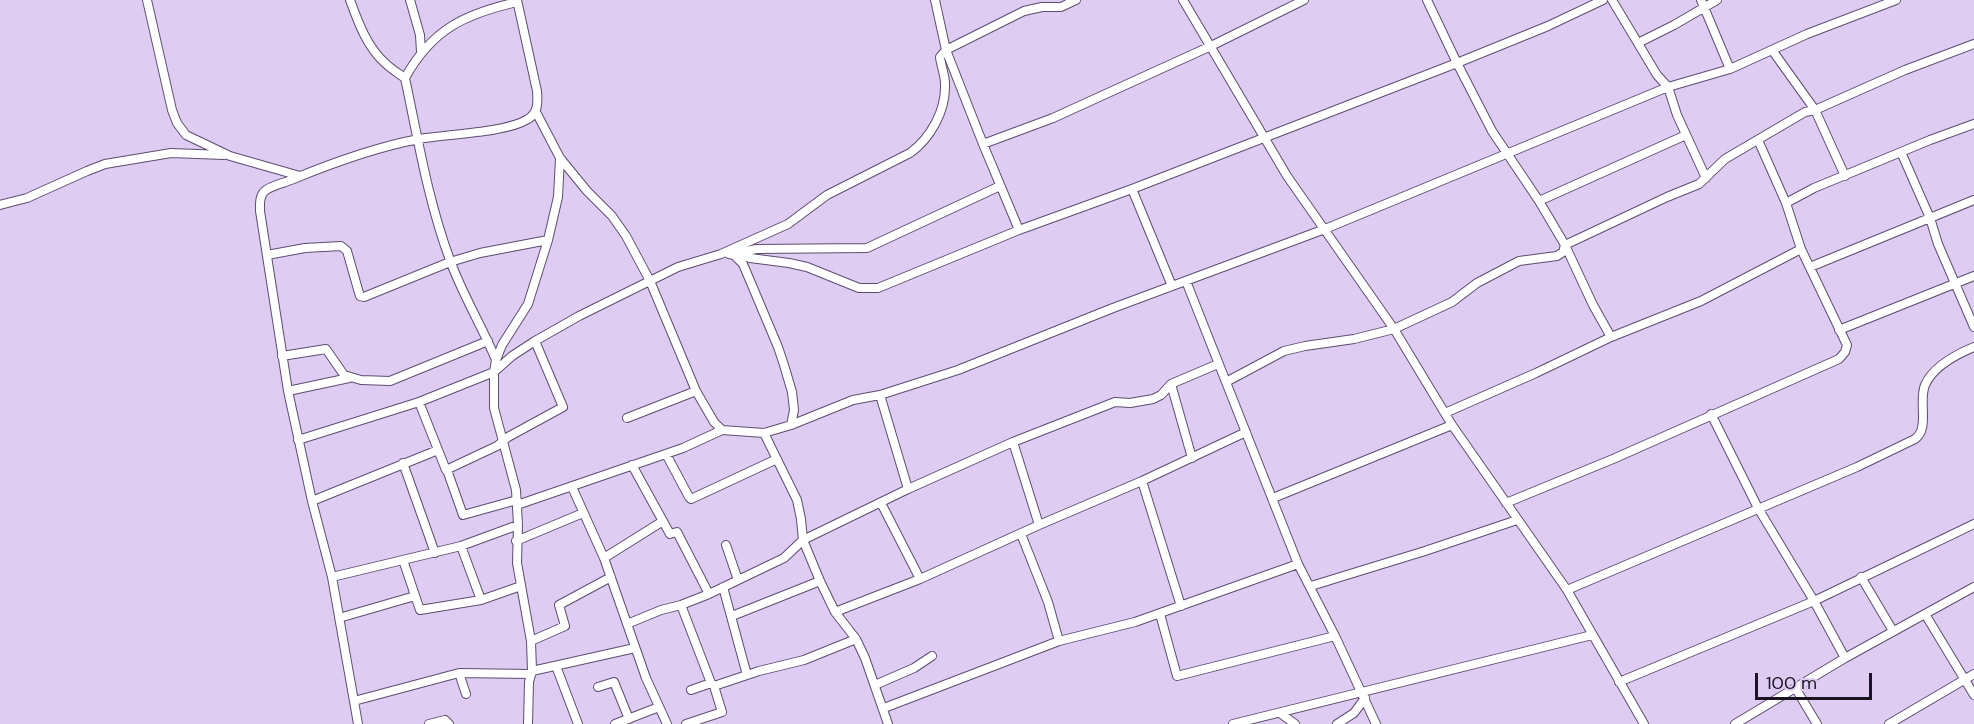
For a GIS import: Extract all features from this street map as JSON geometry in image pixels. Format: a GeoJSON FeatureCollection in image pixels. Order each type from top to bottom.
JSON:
{"type":"FeatureCollection","features":[{"type":"Feature","properties":{"kind":"street"},"geometry":{"type":"LineString","coordinates":[[147,0],[177,123],[186,135],[230,156],[301,176]]}},
{"type":"Feature","properties":{"kind":"street"},"geometry":{"type":"LineString","coordinates":[[350,0],[364,35],[373,48],[384,63],[405,78],[432,203],[450,262],[496,360]]}},
{"type":"Feature","properties":{"kind":"street"},"geometry":{"type":"LineString","coordinates":[[411,0],[420,35],[421,52]]}},
{"type":"Feature","properties":{"kind":"street"},"geometry":{"type":"LineString","coordinates":[[935,0],[946,50],[1019,230]]}},
{"type":"Feature","properties":{"kind":"street"},"geometry":{"type":"LineString","coordinates":[[298,440],[418,402],[494,372],[512,356],[535,341],[651,281],[694,261],[721,254],[788,224],[827,195],[920,146],[940,113],[945,86],[940,57],[946,50],[1024,11],[1042,7],[1061,7],[1076,0]]}},
{"type":"Feature","properties":{"kind":"street"},"geometry":{"type":"LineString","coordinates":[[1183,0],[1287,176],[1394,329],[1452,425],[1567,590],[1644,724]]}},
{"type":"Feature","properties":{"kind":"street"},"geometry":{"type":"LineString","coordinates":[[983,144],[1053,118],[1211,46],[1304,0]]}},
{"type":"Feature","properties":{"kind":"street"},"geometry":{"type":"LineString","coordinates":[[1427,0],[1492,131],[1539,201],[1565,245],[1611,337]]}},
{"type":"Feature","properties":{"kind":"street"},"geometry":{"type":"LineString","coordinates":[[736,254],[807,267],[859,288],[878,288],[1019,230],[1132,189],[1457,63],[1548,26],[1603,0]]}},
{"type":"Feature","properties":{"kind":"street"},"geometry":{"type":"LineString","coordinates":[[1612,0],[1657,75],[1668,87],[1686,135],[1706,178]]}},
{"type":"Feature","properties":{"kind":"street"},"geometry":{"type":"LineString","coordinates":[[1638,43],[1674,25],[1703,3],[1717,0]]}},
{"type":"Feature","properties":{"kind":"street"},"geometry":{"type":"LineString","coordinates":[[418,402],[463,515],[517,503],[572,487],[683,448],[722,430],[764,433],[791,425],[853,400],[880,395],[958,370],[1325,229],[1668,87],[1730,69],[1807,34],[1896,0]]}},
{"type":"Feature","properties":{"kind":"street"},"geometry":{"type":"LineString","coordinates":[[405,78],[421,52],[436,38],[467,17],[517,1],[537,91],[536,112],[560,158],[587,191],[612,216],[626,236],[651,281],[696,391],[707,413],[722,430]]}},
{"type":"Feature","properties":{"kind":"street"},"geometry":{"type":"LineString","coordinates":[[1703,3],[1730,69]]}},
{"type":"Feature","properties":{"kind":"street"},"geometry":{"type":"LineString","coordinates":[[1226,382],[1284,351],[1354,339],[1394,329],[1452,302],[1477,283],[1519,261],[1557,256],[1563,252],[1565,245],[1667,196],[1699,184],[1725,159],[1805,112],[1815,110],[1905,70],[1974,44]]}},
{"type":"Feature","properties":{"kind":"street"},"geometry":{"type":"LineString","coordinates":[[1772,50],[1815,110],[1845,176]]}},
{"type":"Feature","properties":{"kind":"street"},"geometry":{"type":"LineString","coordinates":[[358,724],[332,577],[312,501],[288,391],[260,212],[262,195],[266,190],[301,176],[376,151],[418,139],[504,127],[522,122],[536,112]]}},
{"type":"Feature","properties":{"kind":"street"},"geometry":{"type":"LineString","coordinates":[[1786,203],[1814,188],[1974,124]]}},
{"type":"Feature","properties":{"kind":"street"},"geometry":{"type":"LineString","coordinates":[[1539,201],[1686,135]]}},
{"type":"Feature","properties":{"kind":"street"},"geometry":{"type":"LineString","coordinates":[[1506,503],[1613,459],[1839,359],[1845,352],[1847,345],[1801,249],[1786,203],[1758,140]]}},
{"type":"Feature","properties":{"kind":"street"},"geometry":{"type":"LineString","coordinates":[[1901,152],[1974,327]]}},
{"type":"Feature","properties":{"kind":"street"},"geometry":{"type":"LineString","coordinates":[[0,206],[27,198],[105,164],[171,153],[230,156]]}},
{"type":"Feature","properties":{"kind":"street"},"geometry":{"type":"LineString","coordinates":[[528,724],[529,682],[532,672],[531,641],[517,563],[517,503],[494,408],[494,372],[502,345],[528,304],[548,240],[558,197],[560,158]]}},
{"type":"Feature","properties":{"kind":"street"},"geometry":{"type":"LineString","coordinates":[[721,254],[736,254],[756,249],[867,248],[1000,186]]}},
{"type":"Feature","properties":{"kind":"street"},"geometry":{"type":"LineString","coordinates":[[1132,189],[1172,286]]}},
{"type":"Feature","properties":{"kind":"street"},"geometry":{"type":"LineString","coordinates":[[1809,267],[1974,200]]}},
{"type":"Feature","properties":{"kind":"street"},"geometry":{"type":"LineString","coordinates":[[267,255],[305,248],[341,246],[347,251],[362,297],[450,262],[480,253],[548,240]]}},
{"type":"Feature","properties":{"kind":"street"},"geometry":{"type":"LineString","coordinates":[[1445,413],[1611,337],[1701,301],[1801,249]]}},
{"type":"Feature","properties":{"kind":"street"},"geometry":{"type":"LineString","coordinates":[[736,254],[743,264],[778,347],[792,392],[794,411],[791,425]]}},
{"type":"Feature","properties":{"kind":"street"},"geometry":{"type":"LineString","coordinates":[[1839,330],[1974,276]]}},
{"type":"Feature","properties":{"kind":"street"},"geometry":{"type":"LineString","coordinates":[[1186,281],[1298,564],[1311,586],[1377,724]]}},
{"type":"Feature","properties":{"kind":"street"},"geometry":{"type":"LineString","coordinates":[[288,391],[350,378],[388,381],[488,341]]}},
{"type":"Feature","properties":{"kind":"street"},"geometry":{"type":"LineString","coordinates":[[447,470],[563,407],[535,341]]}},
{"type":"Feature","properties":{"kind":"street"},"geometry":{"type":"LineString","coordinates":[[1567,590],[1857,467],[1920,435],[1923,430],[1922,406],[1926,384],[1949,361],[1974,346]]}},
{"type":"Feature","properties":{"kind":"street"},"geometry":{"type":"LineString","coordinates":[[282,356],[326,349],[340,372],[350,378]]}},
{"type":"Feature","properties":{"kind":"street"},"geometry":{"type":"LineString","coordinates":[[627,624],[709,594],[784,558],[803,540],[908,489],[1013,442],[1115,402],[1130,403],[1153,399],[1161,395],[1171,384],[1218,364]]}},
{"type":"Feature","properties":{"kind":"street"},"geometry":{"type":"LineString","coordinates":[[1171,384],[1192,458]]}},
{"type":"Feature","properties":{"kind":"street"},"geometry":{"type":"LineString","coordinates":[[627,418],[696,391]]}},
{"type":"Feature","properties":{"kind":"street"},"geometry":{"type":"LineString","coordinates":[[880,395],[908,489]]}},
{"type":"Feature","properties":{"kind":"street"},"geometry":{"type":"LineString","coordinates":[[1711,414],[1758,508],[1814,600],[1845,658]]}},
{"type":"Feature","properties":{"kind":"street"},"geometry":{"type":"LineString","coordinates":[[1273,498],[1452,425]]}},
{"type":"Feature","properties":{"kind":"street"},"geometry":{"type":"LineString","coordinates":[[835,612],[920,579],[1143,481],[1246,432]]}},
{"type":"Feature","properties":{"kind":"street"},"geometry":{"type":"LineString","coordinates":[[764,433],[796,500],[803,540],[820,580],[835,612],[856,639],[884,708],[888,724]]}},
{"type":"Feature","properties":{"kind":"street"},"geometry":{"type":"LineString","coordinates":[[1013,442],[1039,525]]}},
{"type":"Feature","properties":{"kind":"street"},"geometry":{"type":"LineString","coordinates":[[312,501],[438,450]]}},
{"type":"Feature","properties":{"kind":"street"},"geometry":{"type":"LineString","coordinates":[[666,454],[692,499],[777,459]]}},
{"type":"Feature","properties":{"kind":"street"},"geometry":{"type":"LineString","coordinates":[[403,463],[435,553]]}},
{"type":"Feature","properties":{"kind":"street"},"geometry":{"type":"LineString","coordinates":[[632,465],[670,534],[677,532],[709,594]]}},
{"type":"Feature","properties":{"kind":"street"},"geometry":{"type":"LineString","coordinates":[[1143,481],[1181,606]]}},
{"type":"Feature","properties":{"kind":"street"},"geometry":{"type":"LineString","coordinates":[[572,487],[604,558],[635,648],[667,724]]}},
{"type":"Feature","properties":{"kind":"street"},"geometry":{"type":"LineString","coordinates":[[881,503],[920,579]]}},
{"type":"Feature","properties":{"kind":"street"},"geometry":{"type":"LineString","coordinates":[[516,541],[583,513]]}},
{"type":"Feature","properties":{"kind":"street"},"geometry":{"type":"LineString","coordinates":[[1311,586],[1517,520]]}},
{"type":"Feature","properties":{"kind":"street"},"geometry":{"type":"LineString","coordinates":[[604,558],[663,521]]}},
{"type":"Feature","properties":{"kind":"street"},"geometry":{"type":"LineString","coordinates":[[1619,682],[1814,600],[1974,524]]}},
{"type":"Feature","properties":{"kind":"street"},"geometry":{"type":"LineString","coordinates":[[332,577],[461,546],[518,525]]}},
{"type":"Feature","properties":{"kind":"street"},"geometry":{"type":"LineString","coordinates":[[1021,534],[1048,602],[1059,641]]}},
{"type":"Feature","properties":{"kind":"street"},"geometry":{"type":"LineString","coordinates":[[726,545],[738,580]]}},
{"type":"Feature","properties":{"kind":"street"},"geometry":{"type":"LineString","coordinates":[[461,546],[481,600]]}},
{"type":"Feature","properties":{"kind":"street"},"geometry":{"type":"LineString","coordinates":[[403,560],[420,610],[481,600],[521,586]]}},
{"type":"Feature","properties":{"kind":"street"},"geometry":{"type":"LineString","coordinates":[[884,708],[1059,641],[1160,614],[1298,564]]}},
{"type":"Feature","properties":{"kind":"street"},"geometry":{"type":"LineString","coordinates":[[1861,577],[1893,631]]}},
{"type":"Feature","properties":{"kind":"street"},"geometry":{"type":"LineString","coordinates":[[531,641],[565,626],[559,604],[611,578]]}},
{"type":"Feature","properties":{"kind":"street"},"geometry":{"type":"LineString","coordinates":[[732,616],[820,580]]}},
{"type":"Feature","properties":{"kind":"street"},"geometry":{"type":"LineString","coordinates":[[723,587],[747,675]]}},
{"type":"Feature","properties":{"kind":"street"},"geometry":{"type":"LineString","coordinates":[[1735,724],[1845,658],[1974,587]]}},
{"type":"Feature","properties":{"kind":"street"},"geometry":{"type":"LineString","coordinates":[[339,618],[415,596]]}},
{"type":"Feature","properties":{"kind":"street"},"geometry":{"type":"LineString","coordinates":[[681,605],[722,712],[687,724]]}},
{"type":"Feature","properties":{"kind":"street"},"geometry":{"type":"LineString","coordinates":[[1160,614],[1177,676],[1335,636]]}},
{"type":"Feature","properties":{"kind":"street"},"geometry":{"type":"LineString","coordinates":[[1925,614],[1974,695]]}},
{"type":"Feature","properties":{"kind":"street"},"geometry":{"type":"LineString","coordinates":[[1233,724],[1364,694],[1592,635]]}},
{"type":"Feature","properties":{"kind":"street"},"geometry":{"type":"LineString","coordinates":[[691,690],[804,660],[856,639]]}},
{"type":"Feature","properties":{"kind":"street"},"geometry":{"type":"LineString","coordinates":[[354,701],[459,673],[532,672],[635,648]]}},
{"type":"Feature","properties":{"kind":"street"},"geometry":{"type":"LineString","coordinates":[[875,685],[914,668],[932,656]]}},
{"type":"Feature","properties":{"kind":"street"},"geometry":{"type":"LineString","coordinates":[[556,666],[578,724]]}},
{"type":"Feature","properties":{"kind":"street"},"geometry":{"type":"LineString","coordinates":[[459,673],[466,694]]}},
{"type":"Feature","properties":{"kind":"street"},"geometry":{"type":"LineString","coordinates":[[1889,724],[1974,674]]}},
{"type":"Feature","properties":{"kind":"street"},"geometry":{"type":"LineString","coordinates":[[598,687],[614,682],[629,719]]}},
{"type":"Feature","properties":{"kind":"street"},"geometry":{"type":"LineString","coordinates":[[1796,689],[1817,724]]}},
{"type":"Feature","properties":{"kind":"street"},"geometry":{"type":"LineString","coordinates":[[1337,724],[1354,713],[1364,694]]}},
{"type":"Feature","properties":{"kind":"street"},"geometry":{"type":"LineString","coordinates":[[615,724],[659,707]]}},
{"type":"Feature","properties":{"kind":"street"},"geometry":{"type":"LineString","coordinates":[[1280,713],[1295,724]]}},
{"type":"Feature","properties":{"kind":"street"},"geometry":{"type":"LineString","coordinates":[[429,724],[445,720],[449,724]]}}]}
